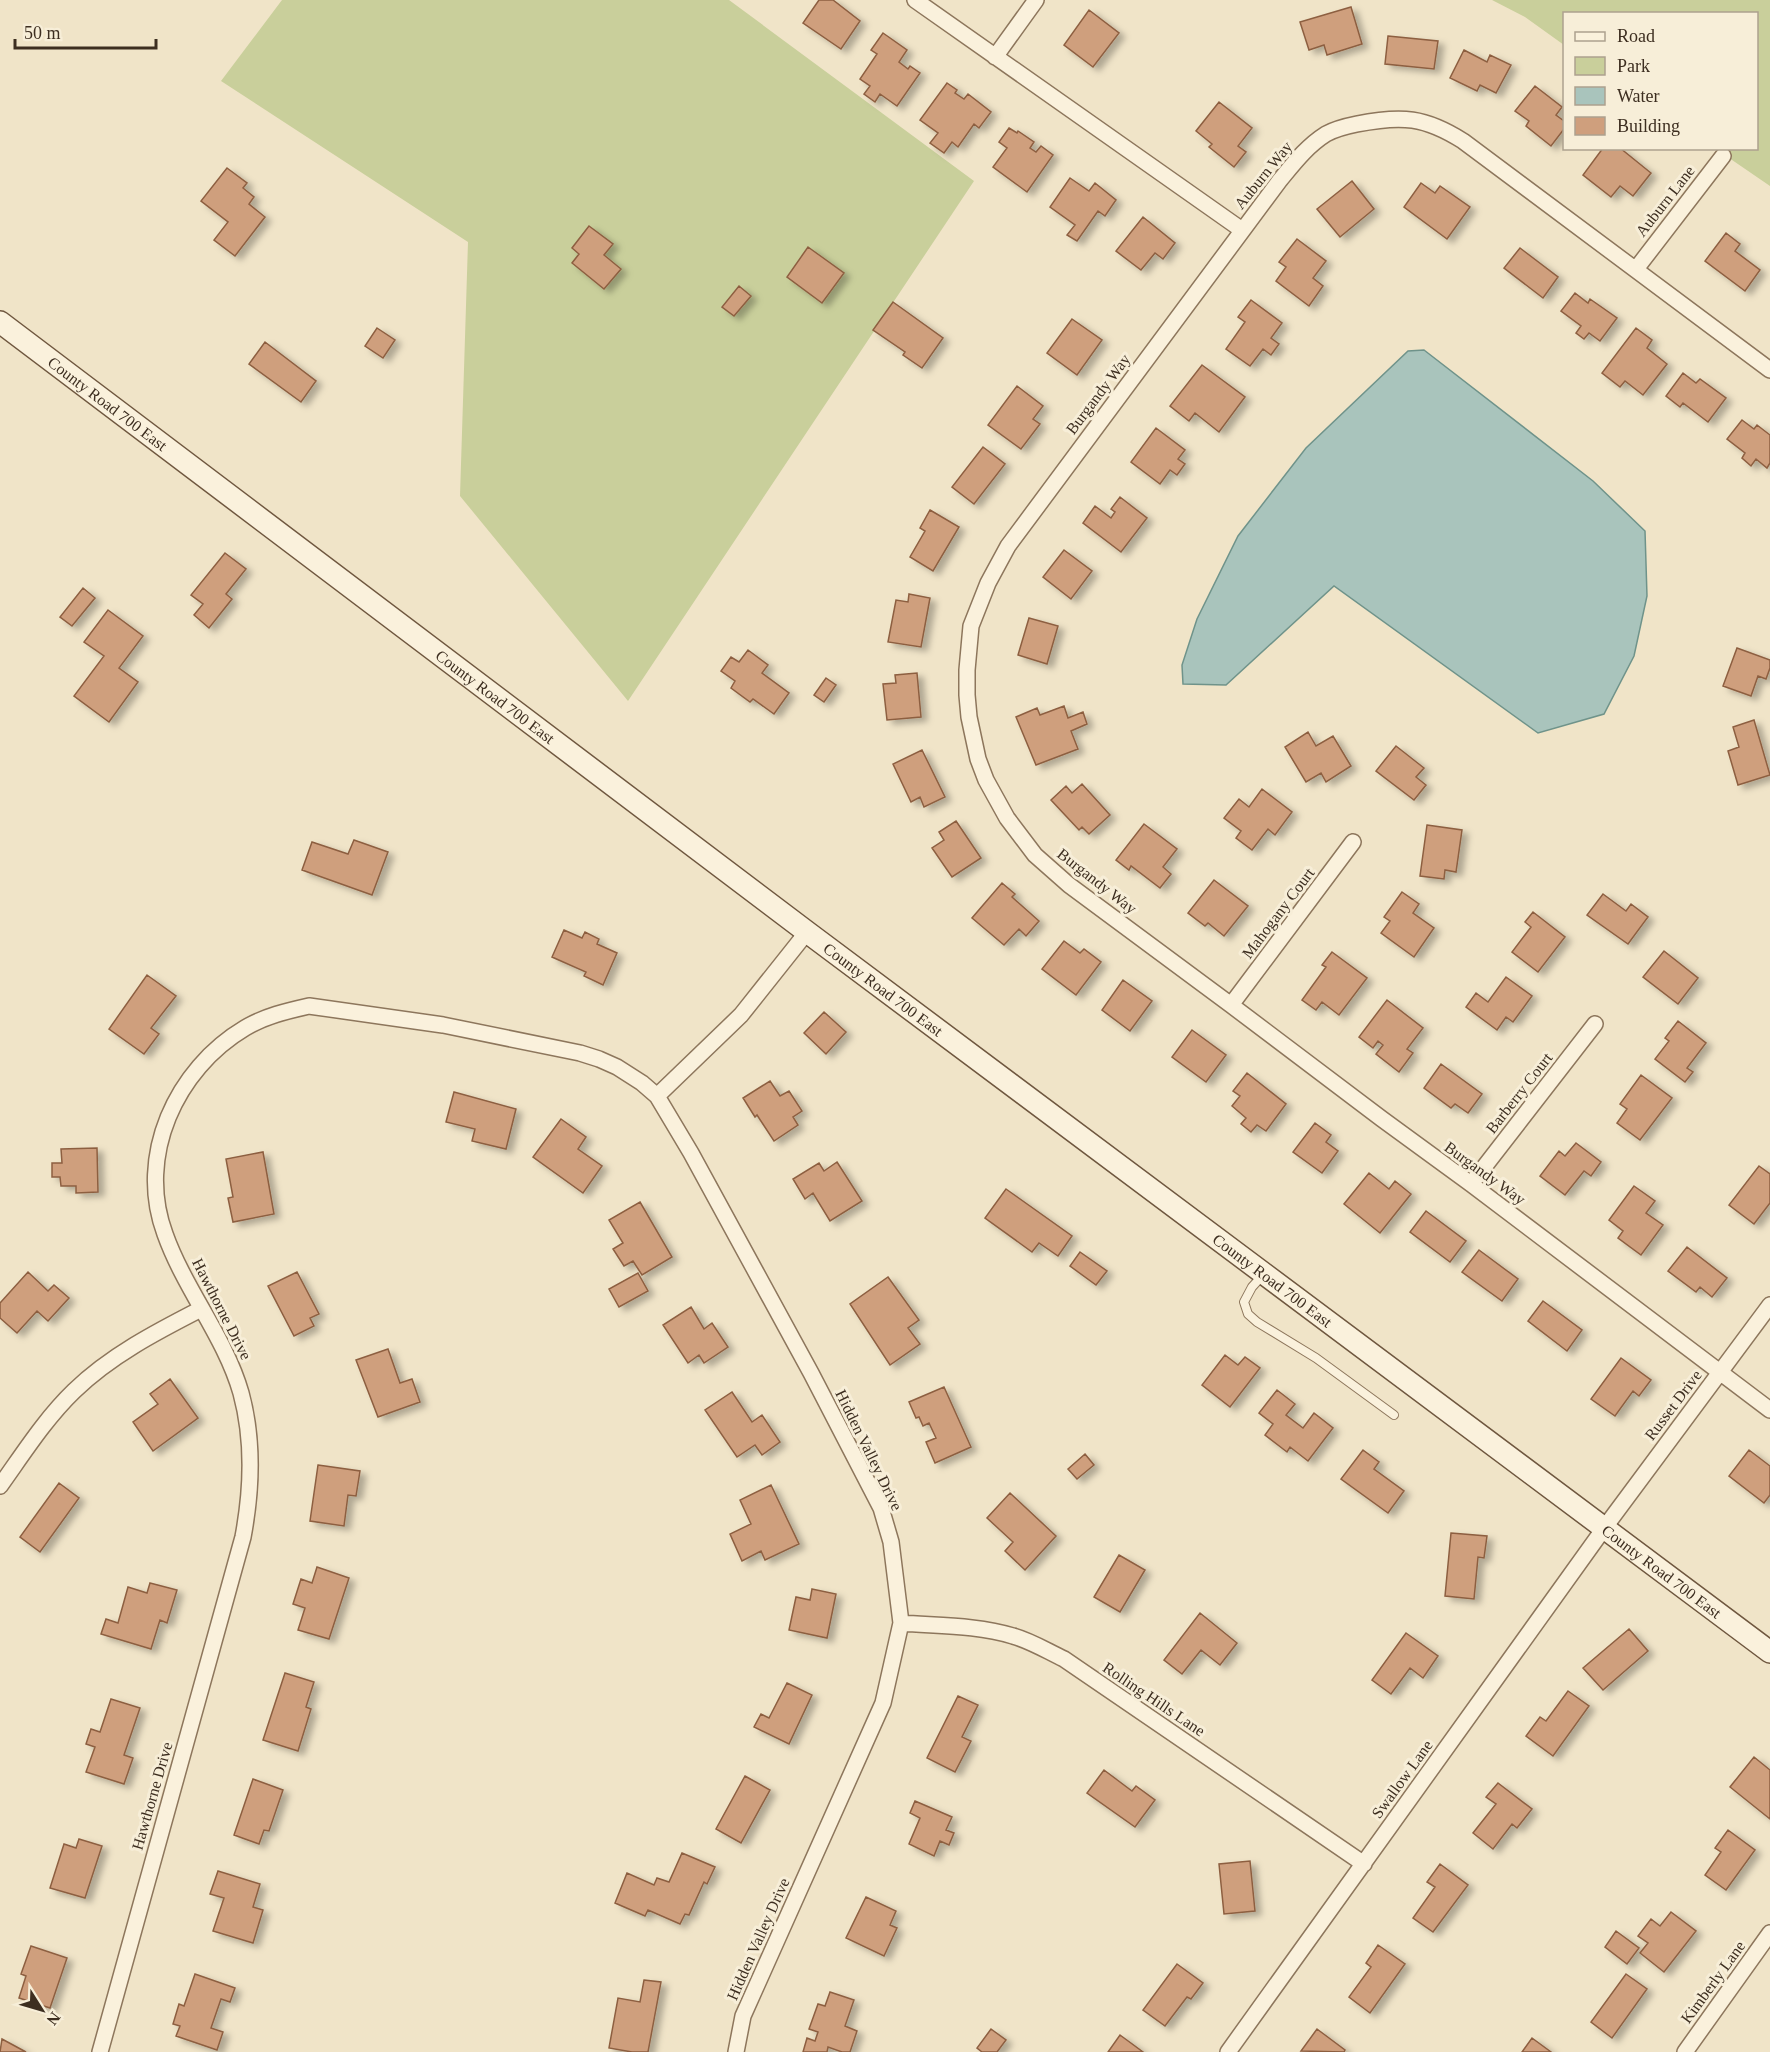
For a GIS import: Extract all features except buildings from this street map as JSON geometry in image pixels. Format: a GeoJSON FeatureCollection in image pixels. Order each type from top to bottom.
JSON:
{"type":"FeatureCollection","features":[{"type":"Feature","properties":{"kind":"main road","name":"County Road 700 East"},"geometry":{"type":"LineString","coordinates":[[3,330],[1770,1652]]}},
{"type":"Feature","properties":{"kind":"street","name":"Auburn Way"},"geometry":{"type":"LineString","coordinates":[[915,0],[1242,230],[1298,158],[1329,132],[1397,118],[1433,125],[1449,132],[1770,370]]}},
{"type":"Feature","properties":{"kind":"street"},"geometry":{"type":"LineString","coordinates":[[995,57],[1036,0]]}},
{"type":"Feature","properties":{"kind":"street","name":"Auburn Lane"},"geometry":{"type":"LineString","coordinates":[[1636,269],[1723,156]]}},
{"type":"Feature","properties":{"kind":"street","name":"Burgandy Way"},"geometry":{"type":"LineString","coordinates":[[1242,230],[1008,546],[977,609],[971,626],[967,670],[969,717],[978,759],[987,780],[1007,818],[1035,855],[1069,885],[1472,1184],[1770,1410]]}},
{"type":"Feature","properties":{"kind":"street","name":"Mahogany Court"},"geometry":{"type":"LineString","coordinates":[[1231,1005],[1353,842]]}},
{"type":"Feature","properties":{"kind":"street"},"geometry":{"type":"LineString","coordinates":[[657,1096],[741,1016],[807,932]]}},
{"type":"Feature","properties":{"kind":"street","name":"Hawthorne Drive"},"geometry":{"type":"LineString","coordinates":[[100,2052],[243,1537],[251,1481],[250,1452],[242,1395],[233,1368],[201,1309],[164,1231],[156,1189],[159,1146],[164,1125],[183,1086],[212,1052],[247,1027],[277,1014],[309,1006],[443,1025],[599,1059],[631,1075],[657,1096]]}},
{"type":"Feature","properties":{"kind":"street","name":"Barberry Court"},"geometry":{"type":"LineString","coordinates":[[1472,1184],[1595,1024]]}},
{"type":"Feature","properties":{"kind":"street","name":"Hidden Valley Drive"},"geometry":{"type":"LineString","coordinates":[[657,1096],[754,1268],[881,1508],[891,1542],[901,1623],[883,1703],[744,2016],[736,2052]]}},
{"type":"Feature","properties":{"kind":"street","name":"Russet Drive"},"geometry":{"type":"LineString","coordinates":[[1605,1527],[1770,1305]]}},
{"type":"Feature","properties":{"kind":"street"},"geometry":{"type":"LineString","coordinates":[[0,1486],[47,1421],[74,1391],[139,1341],[201,1309]]}},
{"type":"Feature","properties":{"kind":"street","name":"Swallow Lane"},"geometry":{"type":"LineString","coordinates":[[1228,2052],[1605,1527]]}},
{"type":"Feature","properties":{"kind":"street","name":"Rolling Hills Lane"},"geometry":{"type":"LineString","coordinates":[[901,1623],[982,1629],[1037,1645],[1064,1659],[1364,1864]]}},
{"type":"Feature","properties":{"kind":"street","name":"Kimberly Lane"},"geometry":{"type":"LineString","coordinates":[[1685,2052],[1770,1933]]}},
{"type":"Feature","properties":{"kind":"lane"},"geometry":{"type":"LineString","coordinates":[[1264,1273],[1252,1287],[1244,1302],[1248,1314],[1324,1364],[1394,1415]]}},
{"type":"Feature","properties":{"kind":"green space"},"geometry":{"type":"Polygon","coordinates":[[[282,0],[729,0],[974,181],[628,701],[460,496],[468,242],[221,81],[282,0]]]}},
{"type":"Feature","properties":{"kind":"green space"},"geometry":{"type":"Polygon","coordinates":[[[1492,0],[1770,0],[1770,186],[1717,150],[1758,150],[1758,12],[1563,12],[1563,44],[1525,17],[1492,0]]]}},
{"type":"Feature","properties":{"kind":"water"},"geometry":{"type":"Polygon","coordinates":[[[1424,350],[1593,481],[1645,531],[1647,596],[1634,656],[1604,714],[1538,733],[1334,586],[1226,685],[1183,684],[1182,665],[1197,619],[1238,536],[1306,448],[1408,351],[1424,350]]]}}]}
